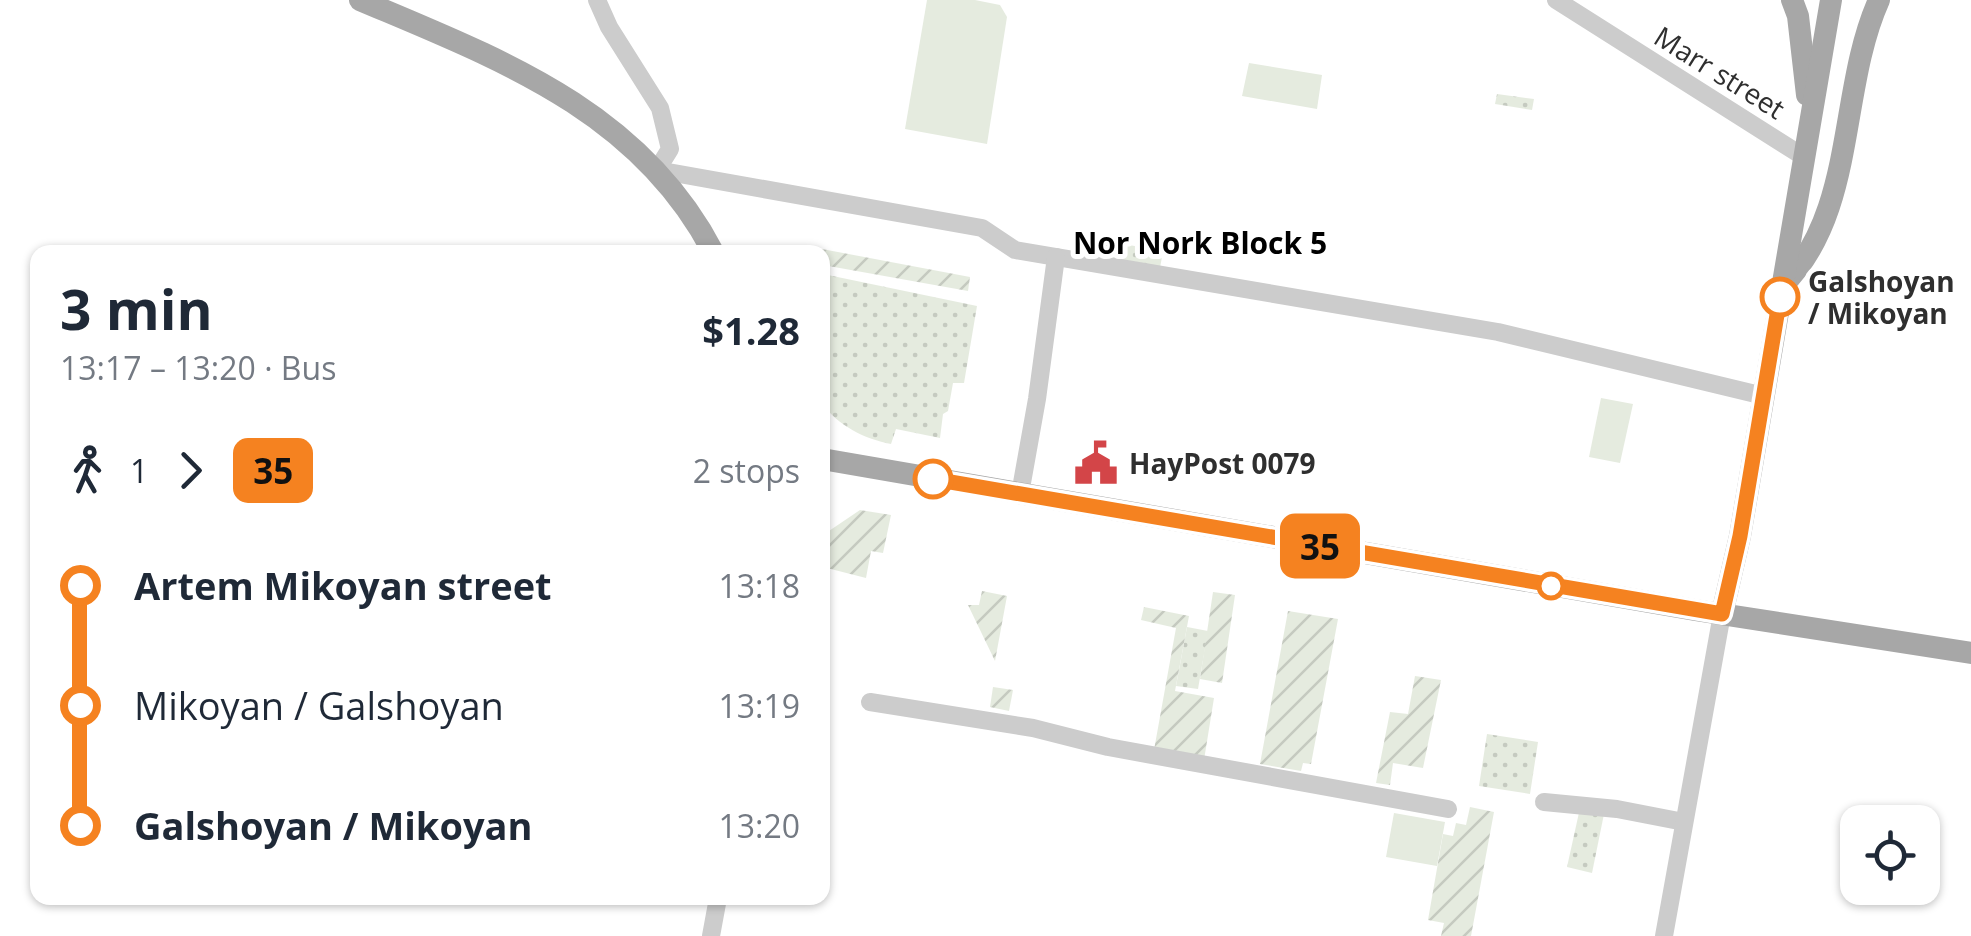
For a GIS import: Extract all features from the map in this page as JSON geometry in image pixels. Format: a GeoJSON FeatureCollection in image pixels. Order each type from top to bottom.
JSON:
{"type":"FeatureCollection","features":[{"type":"Feature","properties":{"kind":"main road"},"geometry":{"type":"LineString","coordinates":[[360,0],[541,81],[605,122],[657,170],[710,245]]}},
{"type":"Feature","properties":{"kind":"main road"},"geometry":{"type":"LineString","coordinates":[[1792,0],[1798,16],[1810,120]]}},
{"type":"Feature","properties":{"kind":"main road"},"geometry":{"type":"LineString","coordinates":[[1722,614],[1740,536],[1831,0]]}},
{"type":"Feature","properties":{"kind":"main road"},"geometry":{"type":"LineString","coordinates":[[1782,286],[1803,265],[1824,224],[1865,43],[1879,0]]}},
{"type":"Feature","properties":{"kind":"main road"},"geometry":{"type":"LineString","coordinates":[[830,458],[1722,614],[1971,653]]}},
{"type":"Feature","properties":{"kind":"street"},"geometry":{"type":"LineString","coordinates":[[598,0],[609,27],[660,108],[670,149],[657,170],[982,228],[1015,250],[1498,332],[1764,396]]}},
{"type":"Feature","properties":{"kind":"street","name":"Marr street"},"geometry":{"type":"LineString","coordinates":[[1556,0],[1804,158]]}},
{"type":"Feature","properties":{"kind":"street"},"geometry":{"type":"LineString","coordinates":[[1020,494],[1056,257]]}},
{"type":"Feature","properties":{"kind":"street"},"geometry":{"type":"LineString","coordinates":[[1664,936],[1722,614]]}},
{"type":"Feature","properties":{"kind":"street"},"geometry":{"type":"LineString","coordinates":[[870,702],[1033,728],[1108,747],[1448,810]]}},
{"type":"Feature","properties":{"kind":"street"},"geometry":{"type":"LineString","coordinates":[[1544,802],[1617,809],[1684,822]]}},
{"type":"Feature","properties":{"kind":"street"},"geometry":{"type":"LineString","coordinates":[[711,936],[717,905]]}},
{"type":"Feature","properties":{"kind":"shaded area"},"geometry":{"type":"Polygon","coordinates":[[[927,0],[975,0],[1000,5],[1007,17],[987,144],[905,129],[927,0]]]}},
{"type":"Feature","properties":{"kind":"shaded area"},"geometry":{"type":"Polygon","coordinates":[[[1249,63],[1322,75],[1317,109],[1242,96],[1249,63]]]}},
{"type":"Feature","properties":{"kind":"shaded area"},"geometry":{"type":"Polygon","coordinates":[[[1497,94],[1534,99],[1532,110],[1495,104],[1497,94]]]}},
{"type":"Feature","properties":{"kind":"shaded area"},"geometry":{"type":"Polygon","coordinates":[[[1078,236],[1163,251],[1160,268],[1075,252],[1078,236]]]}},
{"type":"Feature","properties":{"kind":"shaded area"},"geometry":{"type":"Polygon","coordinates":[[[830,251],[970,277],[968,291],[830,266],[830,251]]]}},
{"type":"Feature","properties":{"kind":"shaded area"},"geometry":{"type":"Polygon","coordinates":[[[830,275],[977,306],[964,383],[953,383],[940,438],[896,429],[891,444],[844,425],[830,413],[830,275]]]}},
{"type":"Feature","properties":{"kind":"shaded area"},"geometry":{"type":"Polygon","coordinates":[[[1601,398],[1633,404],[1620,463],[1589,457],[1601,398]]]}},
{"type":"Feature","properties":{"kind":"shaded area"},"geometry":{"type":"Polygon","coordinates":[[[860,510],[891,515],[883,553],[871,551],[866,578],[830,569],[830,530],[860,510]]]}},
{"type":"Feature","properties":{"kind":"shaded area"},"geometry":{"type":"Polygon","coordinates":[[[982,591],[1007,596],[995,661],[968,605],[979,605],[982,591]]]}},
{"type":"Feature","properties":{"kind":"shaded area"},"geometry":{"type":"Polygon","coordinates":[[[1213,592],[1235,595],[1222,683],[1200,679],[1213,592]]]}},
{"type":"Feature","properties":{"kind":"shaded area"},"geometry":{"type":"Polygon","coordinates":[[[1144,607],[1189,616],[1175,691],[1214,698],[1204,760],[1154,750],[1176,628],[1141,620],[1144,607]]]}},
{"type":"Feature","properties":{"kind":"shaded area"},"geometry":{"type":"Polygon","coordinates":[[[1288,611],[1338,619],[1311,764],[1303,763],[1301,771],[1260,764],[1288,611]]]}},
{"type":"Feature","properties":{"kind":"shaded area"},"geometry":{"type":"Polygon","coordinates":[[[1187,627],[1208,631],[1198,689],[1176,686],[1187,627]]]}},
{"type":"Feature","properties":{"kind":"shaded area"},"geometry":{"type":"Polygon","coordinates":[[[1415,676],[1441,680],[1423,768],[1393,763],[1390,785],[1376,783],[1390,712],[1408,714],[1415,676]]]}},
{"type":"Feature","properties":{"kind":"shaded area"},"geometry":{"type":"Polygon","coordinates":[[[993,687],[1013,690],[1009,711],[990,707],[993,687]]]}},
{"type":"Feature","properties":{"kind":"shaded area"},"geometry":{"type":"Polygon","coordinates":[[[1487,734],[1538,742],[1530,794],[1479,786],[1487,734]]]}},
{"type":"Feature","properties":{"kind":"shaded area"},"geometry":{"type":"Polygon","coordinates":[[[1470,807],[1494,812],[1471,936],[1441,936],[1444,923],[1428,920],[1443,834],[1453,836],[1456,823],[1466,825],[1470,807]]]}},
{"type":"Feature","properties":{"kind":"shaded area"},"geometry":{"type":"Polygon","coordinates":[[[1580,808],[1604,814],[1592,873],[1567,867],[1580,808]]]}},
{"type":"Feature","properties":{"kind":"shaded area"},"geometry":{"type":"Polygon","coordinates":[[[1394,813],[1445,822],[1437,866],[1386,857],[1394,813]]]}},
{"type":"Feature","properties":{"kind":"bus line","name":"35"},"geometry":{"type":"LineString","coordinates":[[933,479],[1722,614],[1740,536],[1780,297]]}},
{"type":"Feature","properties":{"kind":"place","name":"Galshoyan / Mikoyan"},"geometry":{"type":"Point","coordinates":[1780,297]}},
{"type":"Feature","properties":{"kind":"place","name":"HayPost 0079"},"geometry":{"type":"Point","coordinates":[1096,463]}},
{"type":"Feature","properties":{"kind":"district","name":"Nor Nork Block 5"},"geometry":{"type":"Point","coordinates":[1200,242]}}]}
